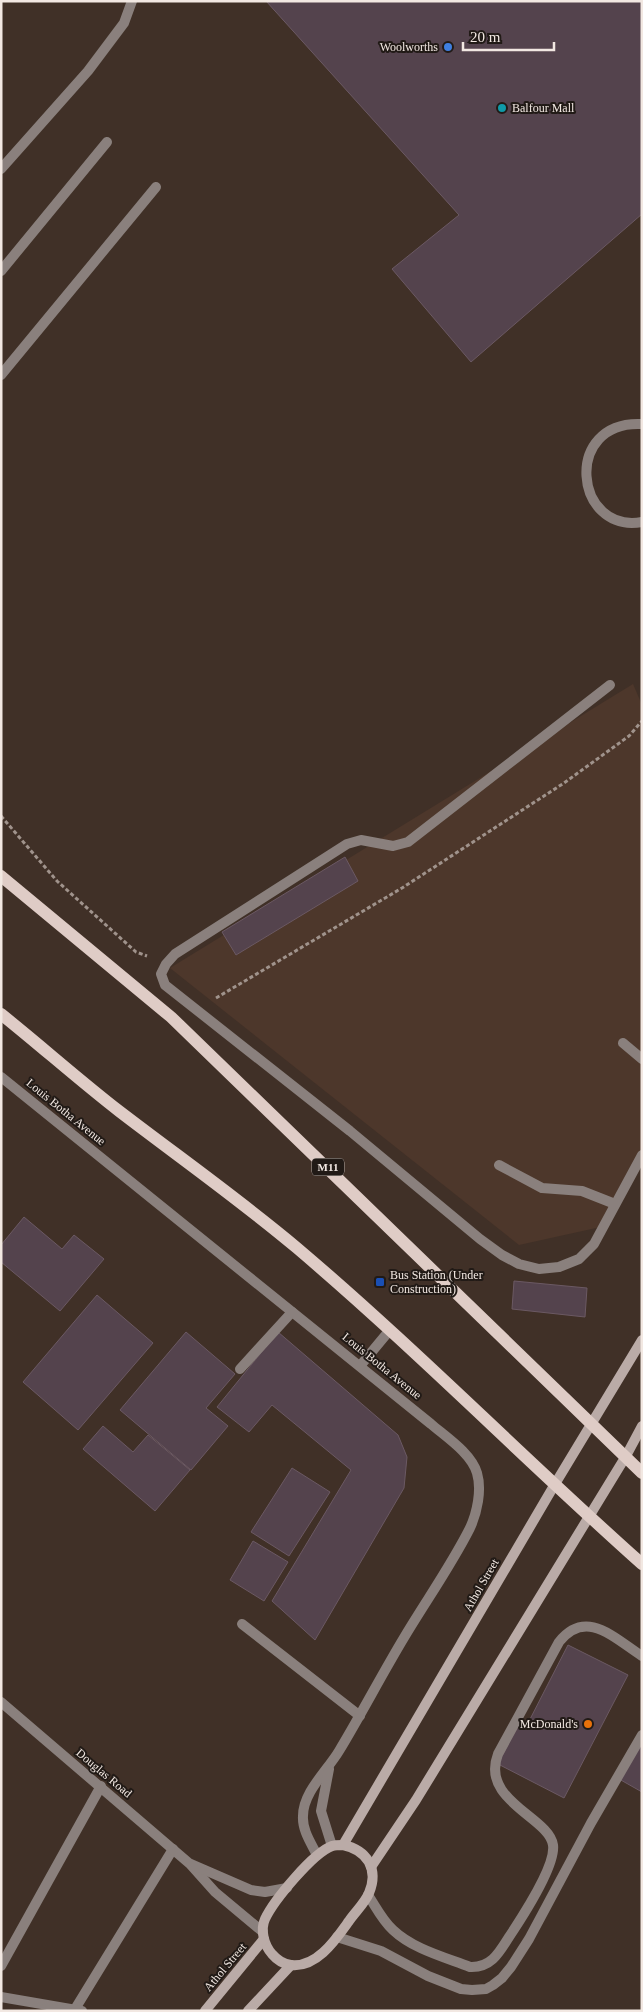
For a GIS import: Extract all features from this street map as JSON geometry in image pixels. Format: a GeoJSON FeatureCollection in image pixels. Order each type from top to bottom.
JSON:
{"type":"FeatureCollection","features":[{"type":"Feature","properties":{"kind":"main road","name":"M11"},"geometry":{"type":"LineString","coordinates":[[1,876],[171,1017],[642,1473]]}},
{"type":"Feature","properties":{"kind":"main road"},"geometry":{"type":"LineString","coordinates":[[1,1014],[111,1105],[260,1218],[389,1331],[642,1564]]}},
{"type":"Feature","properties":{"kind":"main road","name":"Athol Street"},"geometry":{"type":"LineString","coordinates":[[205,2011],[263,1936],[265,1919],[287,1888],[317,1855],[338,1845],[642,1340]]}},
{"type":"Feature","properties":{"kind":"main road"},"geometry":{"type":"LineString","coordinates":[[371,1867],[416,1800],[626,1456],[642,1426]]}},
{"type":"Feature","properties":{"kind":"main road"},"geometry":{"type":"LineString","coordinates":[[263,1936],[268,1950],[276,1959],[290,1965],[300,1965],[312,1960],[323,1952],[337,1937],[368,1895],[372,1882],[371,1867],[363,1854],[357,1849],[338,1845]]}},
{"type":"Feature","properties":{"kind":"main road"},"geometry":{"type":"LineString","coordinates":[[248,2011],[290,1965]]}},
{"type":"Feature","properties":{"kind":"street"},"geometry":{"type":"LineString","coordinates":[[1,169],[88,71],[124,23],[132,1]]}},
{"type":"Feature","properties":{"kind":"street"},"geometry":{"type":"LineString","coordinates":[[1,271],[107,142]]}},
{"type":"Feature","properties":{"kind":"street"},"geometry":{"type":"LineString","coordinates":[[1,375],[156,187]]}},
{"type":"Feature","properties":{"kind":"street"},"geometry":{"type":"LineString","coordinates":[[642,424],[630,423],[613,428],[600,438],[590,452],[586,468],[586,484],[593,500],[604,513],[618,520],[635,523],[642,522]]}},
{"type":"Feature","properties":{"kind":"street"},"geometry":{"type":"LineString","coordinates":[[610,685],[408,842],[393,846],[361,840],[348,844],[196,939],[175,954],[166,964],[161,974],[165,985],[350,1131],[480,1239],[502,1255],[519,1264],[539,1269],[553,1268],[578,1259],[594,1244],[642,1155]]}},
{"type":"Feature","properties":{"kind":"street"},"geometry":{"type":"LineString","coordinates":[[623,1043],[642,1060]]}},
{"type":"Feature","properties":{"kind":"street","name":"Louis Botha Avenue"},"geometry":{"type":"LineString","coordinates":[[1,1077],[360,1366],[466,1456],[477,1472],[480,1487],[478,1502],[470,1527],[329,1768],[311,1790],[304,1805],[302,1817],[305,1830],[317,1855]]}},
{"type":"Feature","properties":{"kind":"street"},"geometry":{"type":"LineString","coordinates":[[499,1165],[542,1188],[582,1191],[615,1204]]}},
{"type":"Feature","properties":{"kind":"street"},"geometry":{"type":"LineString","coordinates":[[240,1369],[292,1312]]}},
{"type":"Feature","properties":{"kind":"street"},"geometry":{"type":"LineString","coordinates":[[360,1366],[389,1331]]}},
{"type":"Feature","properties":{"kind":"street"},"geometry":{"type":"LineString","coordinates":[[242,1624],[360,1716]]}},
{"type":"Feature","properties":{"kind":"street"},"geometry":{"type":"LineString","coordinates":[[368,1895],[394,1931],[418,1947],[470,1967],[478,1967],[491,1962],[517,1926],[544,1878],[552,1858],[553,1846],[550,1837],[544,1830],[517,1808],[496,1777],[495,1762],[498,1754],[559,1642],[566,1633],[574,1628],[587,1625],[600,1629],[642,1656]]}},
{"type":"Feature","properties":{"kind":"street","name":"Douglas Road"},"geometry":{"type":"LineString","coordinates":[[1,1702],[174,1849],[215,1892],[263,1936]]}},
{"type":"Feature","properties":{"kind":"street"},"geometry":{"type":"LineString","coordinates":[[337,1937],[381,1950],[428,1976],[462,1989],[486,1989],[493,1986],[507,1973],[530,1939],[591,1823],[642,1735]]}},
{"type":"Feature","properties":{"kind":"street","name":"Louis Botha Avenue"},"geometry":{"type":"LineString","coordinates":[[329,1768],[321,1811],[338,1845]]}},
{"type":"Feature","properties":{"kind":"street"},"geometry":{"type":"LineString","coordinates":[[1,1966],[101,1786]]}},
{"type":"Feature","properties":{"kind":"street"},"geometry":{"type":"LineString","coordinates":[[1,1997],[78,2010],[174,1849]]}},
{"type":"Feature","properties":{"kind":"street","name":"Douglas Road"},"geometry":{"type":"LineString","coordinates":[[190,1864],[251,1890],[265,1892],[287,1888]]}},
{"type":"Feature","properties":{"kind":"path"},"geometry":{"type":"LineString","coordinates":[[196,1010],[402,888],[515,815],[564,783],[629,736],[642,721]]}},
{"type":"Feature","properties":{"kind":"path"},"geometry":{"type":"LineString","coordinates":[[1,816],[57,881],[136,952],[166,964]]}},
{"type":"Feature","properties":{"kind":"shaded area"},"geometry":{"type":"Polygon","coordinates":[[[633,684],[642,705],[642,1164],[605,1226],[519,1245],[170,968],[633,684]]]}},
{"type":"Feature","properties":{"kind":"building","name":"Balfour Mall"},"geometry":{"type":"Polygon","coordinates":[[[266,1],[642,1],[642,214],[471,362],[392,269],[459,215],[266,1]]]}},
{"type":"Feature","properties":{"kind":"building"},"geometry":{"type":"Polygon","coordinates":[[[345,857],[358,881],[236,955],[222,932],[345,857]]]}},
{"type":"Feature","properties":{"kind":"building"},"geometry":{"type":"Polygon","coordinates":[[[24,1217],[62,1249],[74,1235],[104,1259],[60,1311],[1,1262],[1,1245],[24,1217]]]}},
{"type":"Feature","properties":{"kind":"building"},"geometry":{"type":"Polygon","coordinates":[[[514,1281],[587,1288],[585,1317],[512,1309],[514,1281]]]}},
{"type":"Feature","properties":{"kind":"building"},"geometry":{"type":"Polygon","coordinates":[[[97,1295],[153,1343],[78,1430],[23,1382],[97,1295]]]}},
{"type":"Feature","properties":{"kind":"building"},"geometry":{"type":"Polygon","coordinates":[[[186,1332],[235,1374],[206,1408],[228,1426],[191,1470],[120,1410],[186,1332]]]}},
{"type":"Feature","properties":{"kind":"building"},"geometry":{"type":"Polygon","coordinates":[[[278,1332],[398,1435],[407,1457],[404,1488],[315,1640],[272,1601],[351,1470],[272,1405],[249,1432],[217,1407],[278,1332]]]}},
{"type":"Feature","properties":{"kind":"building"},"geometry":{"type":"Polygon","coordinates":[[[103,1426],[133,1452],[148,1435],[190,1470],[155,1511],[83,1449],[103,1426]]]}},
{"type":"Feature","properties":{"kind":"building"},"geometry":{"type":"Polygon","coordinates":[[[292,1468],[330,1492],[289,1556],[251,1532],[292,1468]]]}},
{"type":"Feature","properties":{"kind":"building"},"geometry":{"type":"Polygon","coordinates":[[[253,1541],[288,1562],[264,1601],[230,1580],[253,1541]]]}},
{"type":"Feature","properties":{"kind":"building"},"geometry":{"type":"Polygon","coordinates":[[[568,1645],[628,1675],[564,1798],[498,1764],[519,1723],[526,1727],[568,1645]]]}},
{"type":"Feature","properties":{"kind":"building"},"geometry":{"type":"Polygon","coordinates":[[[642,1740],[642,1792],[619,1779],[642,1740]]]}},
{"type":"Feature","properties":{"kind":"place","name":"Woolworths"},"geometry":{"type":"Point","coordinates":[448,47]}},
{"type":"Feature","properties":{"kind":"place","name":"Balfour Mall"},"geometry":{"type":"Point","coordinates":[502,108]}},
{"type":"Feature","properties":{"kind":"place","name":"Bus Station (Under Construction)"},"geometry":{"type":"Point","coordinates":[380,1282]}},
{"type":"Feature","properties":{"kind":"place","name":"McDonald's"},"geometry":{"type":"Point","coordinates":[588,1724]}}]}
